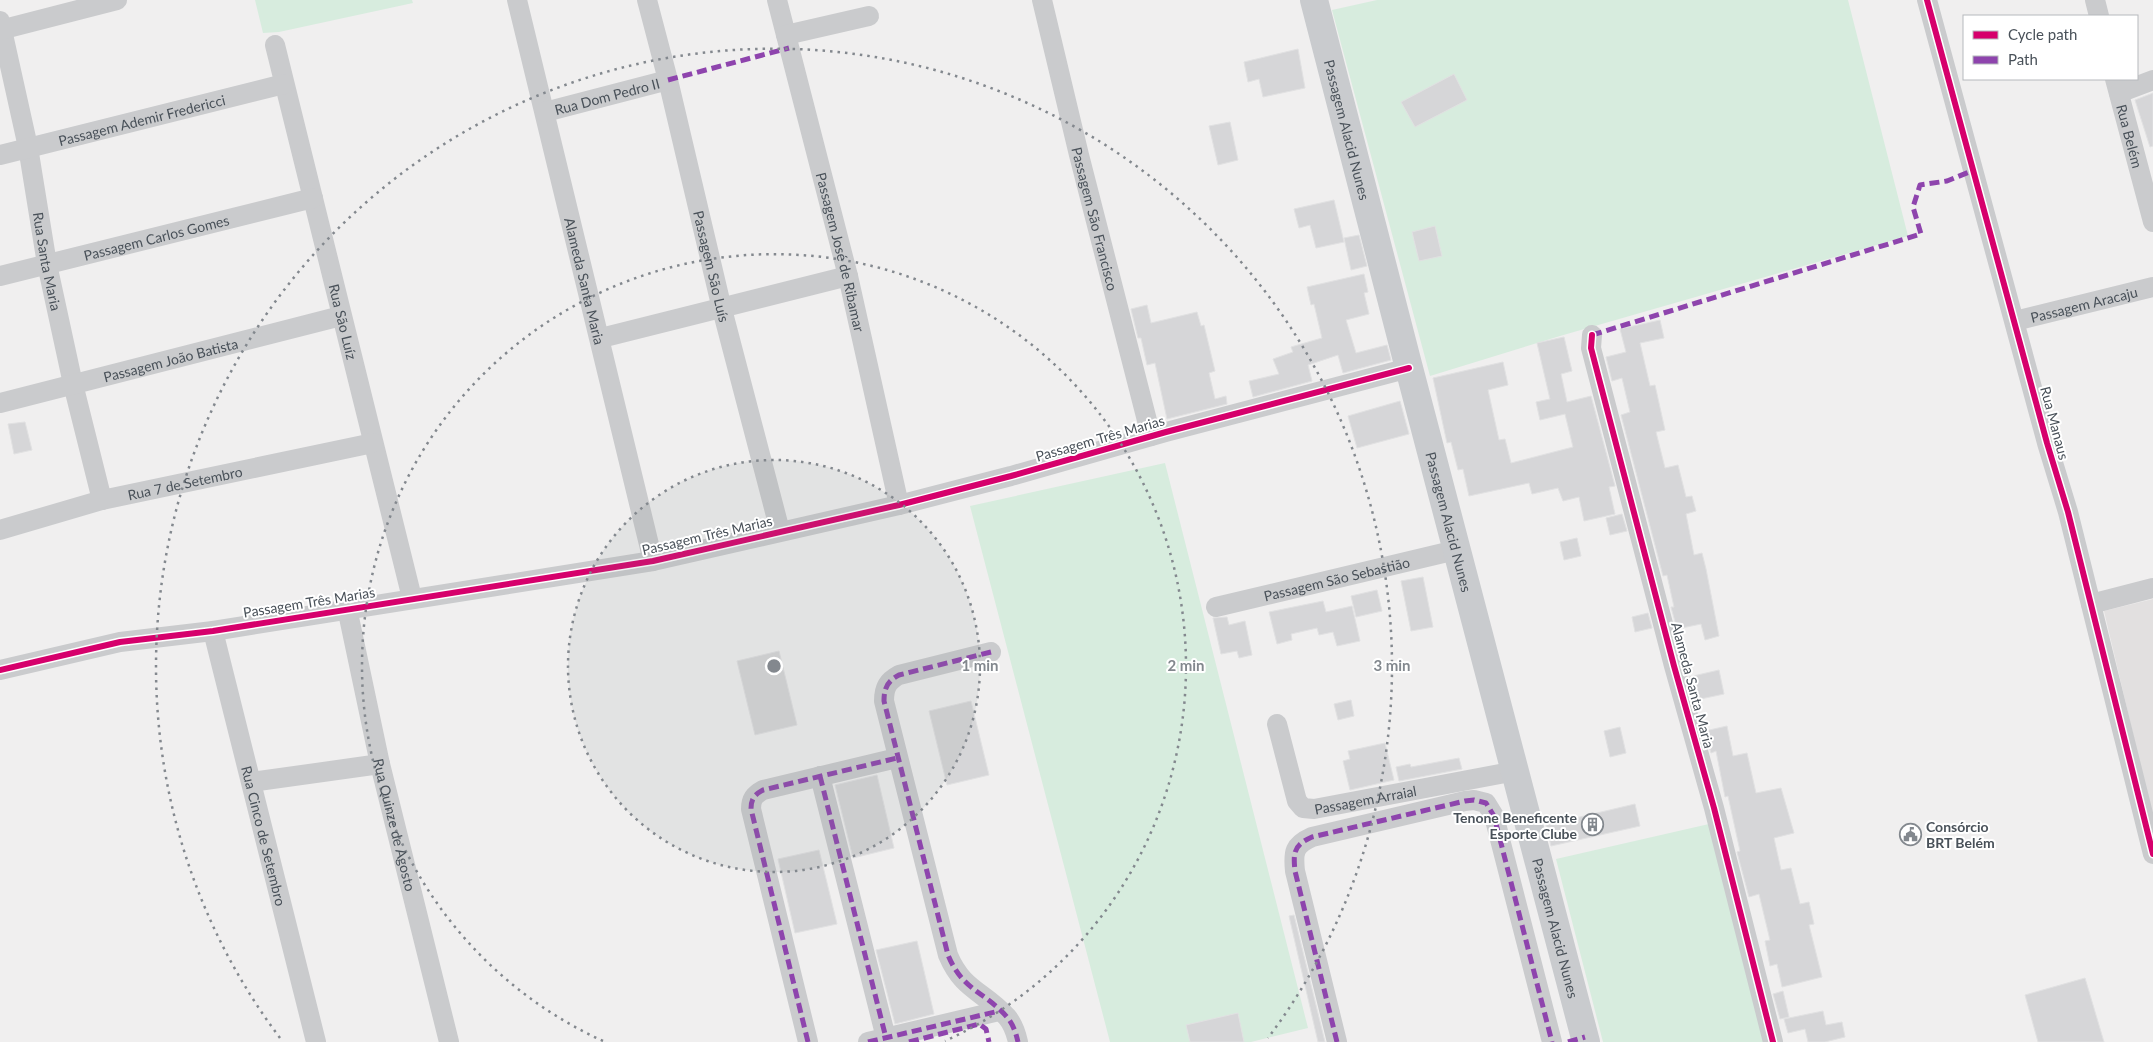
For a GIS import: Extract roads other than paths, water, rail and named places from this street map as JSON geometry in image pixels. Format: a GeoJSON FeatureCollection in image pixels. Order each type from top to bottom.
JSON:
{"type":"FeatureCollection","features":[{"type":"Feature","properties":{"kind":"main road","name":"Passagem Alacid Nunes"},"geometry":{"type":"LineString","coordinates":[[1314,0],[1456,550],[1516,771],[1580,1040]]}},
{"type":"Feature","properties":{"kind":"street"},"geometry":{"type":"LineString","coordinates":[[1,27],[117,0]]}},
{"type":"Feature","properties":{"kind":"street","name":"Alameda Santa Maria"},"geometry":{"type":"LineString","coordinates":[[517,0],[601,338],[653,561]]}},
{"type":"Feature","properties":{"kind":"street","name":"Passagem São Luís"},"geometry":{"type":"LineString","coordinates":[[647,0],[668,80],[722,309],[780,531]]}},
{"type":"Feature","properties":{"kind":"street","name":"Passagem José de Ribamar"},"geometry":{"type":"LineString","coordinates":[[777,0],[848,276],[899,505]]}},
{"type":"Feature","properties":{"kind":"street","name":"Passagem São Francisco"},"geometry":{"type":"LineString","coordinates":[[1042,0],[1079,155],[1151,436]]}},
{"type":"Feature","properties":{"kind":"street","name":"Rua Manaus"},"geometry":{"type":"LineString","coordinates":[[1927,0],[2047,443],[2068,512],[2153,854]]}},
{"type":"Feature","properties":{"kind":"street"},"geometry":{"type":"LineString","coordinates":[[2095,0],[2099,15]]}},
{"type":"Feature","properties":{"kind":"street"},"geometry":{"type":"LineString","coordinates":[[786,35],[869,16]]}},
{"type":"Feature","properties":{"kind":"street","name":"Rua Santa Maria"},"geometry":{"type":"LineString","coordinates":[[1,27],[28,147],[48,264],[73,384],[102,500]]}},
{"type":"Feature","properties":{"kind":"street","name":"Rua São Luíz"},"geometry":{"type":"LineString","coordinates":[[274,46],[412,598]]}},
{"type":"Feature","properties":{"kind":"street","name":"Rua Dom Pedro II"},"geometry":{"type":"LineString","coordinates":[[545,112],[668,80]]}},
{"type":"Feature","properties":{"kind":"street"},"geometry":{"type":"LineString","coordinates":[[2117,86],[2153,80]]}},
{"type":"Feature","properties":{"kind":"street","name":"Passagem Ademir Fredericci"},"geometry":{"type":"LineString","coordinates":[[0,155],[284,84]]}},
{"type":"Feature","properties":{"kind":"street","name":"Rua Belém"},"geometry":{"type":"LineString","coordinates":[[2117,86],[2153,222]]}},
{"type":"Feature","properties":{"kind":"street","name":"Passagem Carlos Gomes"},"geometry":{"type":"LineString","coordinates":[[0,276],[313,198]]}},
{"type":"Feature","properties":{"kind":"street"},"geometry":{"type":"LineString","coordinates":[[601,338],[848,276]]}},
{"type":"Feature","properties":{"kind":"street","name":"Passagem Aracaju"},"geometry":{"type":"LineString","coordinates":[[2015,321],[2153,287]]}},
{"type":"Feature","properties":{"kind":"street","name":"Passagem João Batista"},"geometry":{"type":"LineString","coordinates":[[0,403],[341,316]]}},
{"type":"Feature","properties":{"kind":"street","name":"Alameda Santa Maria"},"geometry":{"type":"LineString","coordinates":[[1592,335],[1591,348],[1674,666],[1716,818],[1773,1042]]}},
{"type":"Feature","properties":{"kind":"street","name":"Passagem Três Marias"},"geometry":{"type":"LineString","coordinates":[[0,670],[120,642],[213,631],[347,608],[653,561],[899,505],[1409,368]]}},
{"type":"Feature","properties":{"kind":"street","name":"Rua 7 de Setembro"},"geometry":{"type":"LineString","coordinates":[[0,530],[102,500],[373,443]]}},
{"type":"Feature","properties":{"kind":"street","name":"Passagem São Sebastião"},"geometry":{"type":"LineString","coordinates":[[1216,608],[1456,550]]}},
{"type":"Feature","properties":{"kind":"street"},"geometry":{"type":"LineString","coordinates":[[2091,604],[2153,588]]}},
{"type":"Feature","properties":{"kind":"street","name":"Rua Quinze de Agosto"},"geometry":{"type":"LineString","coordinates":[[347,608],[380,764],[449,1042]]}},
{"type":"Feature","properties":{"kind":"street","name":"Rua Cinco de Setembro"},"geometry":{"type":"LineString","coordinates":[[213,631],[316,1042]]}},
{"type":"Feature","properties":{"kind":"street"},"geometry":{"type":"LineString","coordinates":[[991,652],[899,675],[890,680],[884,690],[884,701],[948,954],[954,969],[964,983],[1007,1017],[1014,1027],[1018,1042]]}},
{"type":"Feature","properties":{"kind":"street","name":"Passagem Arraial"},"geometry":{"type":"LineString","coordinates":[[1277,724],[1297,801],[1303,808],[1314,809],[1516,771]]}},
{"type":"Feature","properties":{"kind":"street"},"geometry":{"type":"LineString","coordinates":[[808,1042],[751,809],[751,801],[756,794],[763,790],[897,758]]}},
{"type":"Feature","properties":{"kind":"street"},"geometry":{"type":"LineString","coordinates":[[252,782],[380,764]]}},
{"type":"Feature","properties":{"kind":"street"},"geometry":{"type":"LineString","coordinates":[[820,776],[877,1040],[917,1036],[999,1011]]}},
{"type":"Feature","properties":{"kind":"street"},"geometry":{"type":"LineString","coordinates":[[1337,1042],[1296,871],[1295,849],[1300,842],[1312,836],[1448,804],[1474,800],[1486,803],[1494,816],[1552,1042]]}},
{"type":"Feature","properties":{"kind":"place","name":"Tenone Beneficente Esporte Clube"},"geometry":{"type":"Point","coordinates":[1593,825]}},
{"type":"Feature","properties":{"kind":"place","name":"Consórcio BRT Belém"},"geometry":{"type":"Point","coordinates":[1910,834]}}]}
